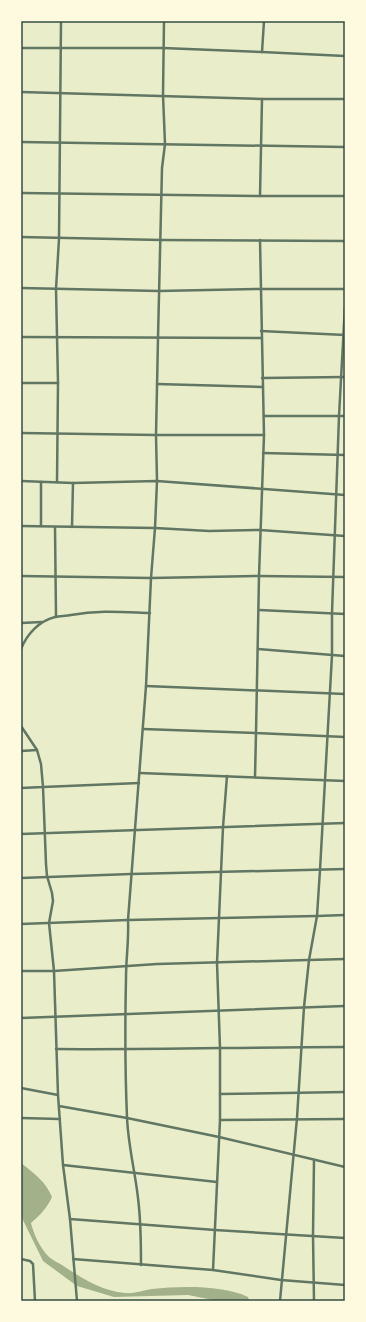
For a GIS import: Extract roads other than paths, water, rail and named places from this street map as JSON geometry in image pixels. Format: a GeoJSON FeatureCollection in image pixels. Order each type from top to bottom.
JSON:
{"type":"FeatureCollection","features":[{"type":"Feature","properties":{"kind":"street"},"geometry":{"type":"LineString","coordinates":[[57,482],[58,382],[56,289],[60,143],[60,21]]}},
{"type":"Feature","properties":{"kind":"street"},"geometry":{"type":"LineString","coordinates":[[141,1265],[141,1224],[127,1118],[125,1015],[126,966],[129,939],[128,920],[146,686],[157,481],[156,435],[159,292],[165,144],[163,95],[164,21]]}},
{"type":"Feature","properties":{"kind":"street"},"geometry":{"type":"LineString","coordinates":[[262,52],[264,21]]}},
{"type":"Feature","properties":{"kind":"street"},"geometry":{"type":"LineString","coordinates":[[21,48],[163,48],[345,56]]}},
{"type":"Feature","properties":{"kind":"street"},"geometry":{"type":"LineString","coordinates":[[21,92],[262,99],[345,99]]}},
{"type":"Feature","properties":{"kind":"street"},"geometry":{"type":"LineString","coordinates":[[260,196],[262,99]]}},
{"type":"Feature","properties":{"kind":"street"},"geometry":{"type":"LineString","coordinates":[[21,142],[345,147]]}},
{"type":"Feature","properties":{"kind":"street"},"geometry":{"type":"LineString","coordinates":[[21,192],[345,196]]}},
{"type":"Feature","properties":{"kind":"street"},"geometry":{"type":"LineString","coordinates":[[21,237],[58,239],[345,241]]}},
{"type":"Feature","properties":{"kind":"street"},"geometry":{"type":"LineString","coordinates":[[255,776],[260,530],[264,434],[260,240]]}},
{"type":"Feature","properties":{"kind":"street"},"geometry":{"type":"LineString","coordinates":[[21,288],[159,292],[260,289],[345,289]]}},
{"type":"Feature","properties":{"kind":"street"},"geometry":{"type":"LineString","coordinates":[[280,1301],[297,1118],[304,1007],[309,960],[317,916],[326,780],[332,655],[332,613],[339,416],[345,306]]}},
{"type":"Feature","properties":{"kind":"street"},"geometry":{"type":"LineString","coordinates":[[261,331],[344,335]]}},
{"type":"Feature","properties":{"kind":"street"},"geometry":{"type":"LineString","coordinates":[[21,337],[261,338]]}},
{"type":"Feature","properties":{"kind":"street"},"geometry":{"type":"LineString","coordinates":[[262,378],[345,377]]}},
{"type":"Feature","properties":{"kind":"street"},"geometry":{"type":"LineString","coordinates":[[21,383],[58,382]]}},
{"type":"Feature","properties":{"kind":"street"},"geometry":{"type":"LineString","coordinates":[[157,384],[263,386]]}},
{"type":"Feature","properties":{"kind":"street"},"geometry":{"type":"LineString","coordinates":[[264,416],[345,416]]}},
{"type":"Feature","properties":{"kind":"street"},"geometry":{"type":"LineString","coordinates":[[21,433],[156,435],[264,434]]}},
{"type":"Feature","properties":{"kind":"street"},"geometry":{"type":"LineString","coordinates":[[263,453],[345,455]]}},
{"type":"Feature","properties":{"kind":"street"},"geometry":{"type":"LineString","coordinates":[[21,481],[73,483],[157,481],[345,495]]}},
{"type":"Feature","properties":{"kind":"street"},"geometry":{"type":"LineString","coordinates":[[41,482],[41,526]]}},
{"type":"Feature","properties":{"kind":"street"},"geometry":{"type":"LineString","coordinates":[[72,527],[73,483]]}},
{"type":"Feature","properties":{"kind":"street"},"geometry":{"type":"LineString","coordinates":[[21,526],[155,528],[209,531],[260,530],[345,536]]}},
{"type":"Feature","properties":{"kind":"street"},"geometry":{"type":"LineString","coordinates":[[54,527],[56,617]]}},
{"type":"Feature","properties":{"kind":"street"},"geometry":{"type":"LineString","coordinates":[[21,576],[151,578],[259,576],[345,577]]}},
{"type":"Feature","properties":{"kind":"street"},"geometry":{"type":"LineString","coordinates":[[258,610],[345,614]]}},
{"type":"Feature","properties":{"kind":"street"},"geometry":{"type":"LineString","coordinates":[[21,649],[26,638],[33,629],[56,617],[104,611],[150,613]]}},
{"type":"Feature","properties":{"kind":"street"},"geometry":{"type":"LineString","coordinates":[[21,623],[44,622]]}},
{"type":"Feature","properties":{"kind":"street"},"geometry":{"type":"LineString","coordinates":[[258,649],[345,656]]}},
{"type":"Feature","properties":{"kind":"street"},"geometry":{"type":"LineString","coordinates":[[146,686],[345,694]]}},
{"type":"Feature","properties":{"kind":"street"},"geometry":{"type":"LineString","coordinates":[[21,726],[37,750],[41,764],[47,876],[52,893],[49,924],[54,971],[58,1095],[63,1165],[70,1219],[77,1301]]}},
{"type":"Feature","properties":{"kind":"street"},"geometry":{"type":"LineString","coordinates":[[143,729],[345,737]]}},
{"type":"Feature","properties":{"kind":"street"},"geometry":{"type":"LineString","coordinates":[[21,751],[37,750]]}},
{"type":"Feature","properties":{"kind":"street"},"geometry":{"type":"LineString","coordinates":[[140,773],[255,776],[345,781]]}},
{"type":"Feature","properties":{"kind":"street"},"geometry":{"type":"LineString","coordinates":[[213,1270],[220,1120],[220,1048],[217,962],[223,827],[227,776]]}},
{"type":"Feature","properties":{"kind":"street"},"geometry":{"type":"LineString","coordinates":[[21,788],[139,783]]}},
{"type":"Feature","properties":{"kind":"street"},"geometry":{"type":"LineString","coordinates":[[21,834],[323,822],[345,823]]}},
{"type":"Feature","properties":{"kind":"street"},"geometry":{"type":"LineString","coordinates":[[21,878],[47,876],[345,869]]}},
{"type":"Feature","properties":{"kind":"street"},"geometry":{"type":"LineString","coordinates":[[21,924],[345,915]]}},
{"type":"Feature","properties":{"kind":"street"},"geometry":{"type":"LineString","coordinates":[[21,971],[54,971],[152,964],[345,959]]}},
{"type":"Feature","properties":{"kind":"street"},"geometry":{"type":"LineString","coordinates":[[21,1018],[218,1012],[345,1006]]}},
{"type":"Feature","properties":{"kind":"street"},"geometry":{"type":"LineString","coordinates":[[56,1049],[126,1050],[301,1047],[345,1048]]}},
{"type":"Feature","properties":{"kind":"street"},"geometry":{"type":"LineString","coordinates":[[21,1088],[58,1095]]}},
{"type":"Feature","properties":{"kind":"street"},"geometry":{"type":"LineString","coordinates":[[220,1094],[345,1092]]}},
{"type":"Feature","properties":{"kind":"street"},"geometry":{"type":"LineString","coordinates":[[59,1106],[219,1137],[345,1167]]}},
{"type":"Feature","properties":{"kind":"street"},"geometry":{"type":"LineString","coordinates":[[21,1118],[60,1118]]}},
{"type":"Feature","properties":{"kind":"street"},"geometry":{"type":"LineString","coordinates":[[220,1120],[297,1118],[345,1119]]}},
{"type":"Feature","properties":{"kind":"street"},"geometry":{"type":"LineString","coordinates":[[314,1160],[312,1283],[314,1301]]}},
{"type":"Feature","properties":{"kind":"street"},"geometry":{"type":"LineString","coordinates":[[63,1165],[217,1182]]}},
{"type":"Feature","properties":{"kind":"street"},"geometry":{"type":"LineString","coordinates":[[70,1219],[345,1238]]}},
{"type":"Feature","properties":{"kind":"street"},"geometry":{"type":"LineString","coordinates":[[21,1259],[30,1261],[33,1264],[35,1301]]}},
{"type":"Feature","properties":{"kind":"street"},"geometry":{"type":"LineString","coordinates":[[73,1259],[213,1270],[281,1280],[345,1286]]}}]}
